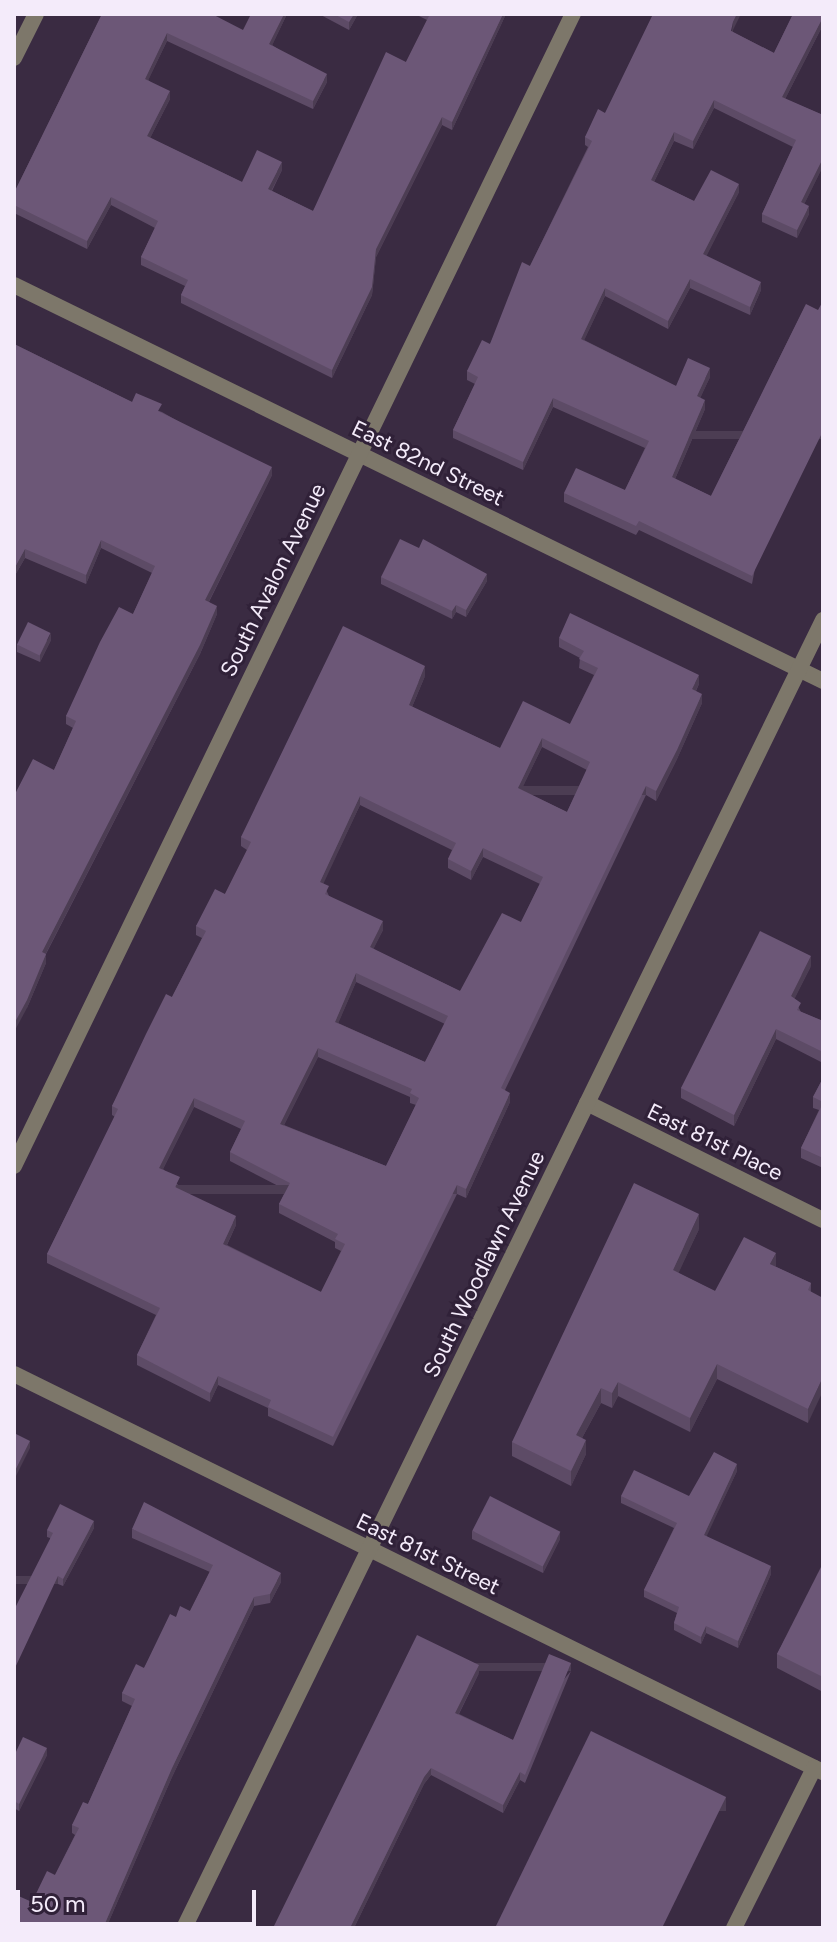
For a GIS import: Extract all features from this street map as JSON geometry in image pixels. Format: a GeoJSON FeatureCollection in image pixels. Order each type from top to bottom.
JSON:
{"type":"FeatureCollection","features":[{"type":"Feature","properties":{"kind":"street"},"geometry":{"type":"LineString","coordinates":[[14,58],[36,14]]}},
{"type":"Feature","properties":{"kind":"street","name":"South Avalon Avenue"},"geometry":{"type":"LineString","coordinates":[[14,1166],[573,14]]}},
{"type":"Feature","properties":{"kind":"street","name":"East 82nd Street"},"geometry":{"type":"LineString","coordinates":[[14,285],[823,681]]}},
{"type":"Feature","properties":{"kind":"street","name":"South Woodlawn Avenue"},"geometry":{"type":"LineString","coordinates":[[184,1928],[823,620]]}},
{"type":"Feature","properties":{"kind":"street","name":"East 81st Place"},"geometry":{"type":"LineString","coordinates":[[587,1103],[823,1220]]}},
{"type":"Feature","properties":{"kind":"street","name":"East 81st Street"},"geometry":{"type":"LineString","coordinates":[[14,1374],[818,1770]]}},
{"type":"Feature","properties":{"kind":"street"},"geometry":{"type":"LineString","coordinates":[[734,1928],[818,1770]]}},
{"type":"Feature","properties":{"kind":"building"},"geometry":{"type":"Polygon","coordinates":[[[102,14],[212,14],[243,30],[251,14],[284,14],[269,44],[327,74],[313,101],[167,33],[145,79],[170,91],[147,136],[242,182],[257,150],[282,162],[268,189],[313,211],[386,52],[406,62],[430,14],[503,14],[452,122],[442,117],[376,249],[372,287],[332,370],[181,295],[188,280],[141,257],[158,221],[111,197],[87,241],[14,205],[14,193],[102,14]]]}},
{"type":"Feature","properties":{"kind":"building"},"geometry":{"type":"Polygon","coordinates":[[[334,14],[354,14],[349,22],[334,14]]]}},
{"type":"Feature","properties":{"kind":"building"},"geometry":{"type":"Polygon","coordinates":[[[653,14],[737,14],[731,31],[774,53],[793,14],[823,17],[782,97],[823,115],[823,158],[801,202],[809,206],[797,230],[762,214],[796,140],[714,100],[693,141],[674,132],[651,180],[694,201],[711,170],[739,184],[703,254],[761,282],[750,307],[690,279],[668,321],[605,288],[581,339],[676,386],[688,358],[710,368],[697,396],[705,400],[672,477],[711,496],[806,304],[818,310],[823,301],[823,431],[752,576],[639,521],[636,526],[564,493],[576,468],[625,490],[649,441],[553,398],[523,462],[453,430],[478,377],[467,371],[482,340],[490,344],[522,262],[530,266],[592,141],[585,137],[598,109],[605,113],[653,14]]]}},
{"type":"Feature","properties":{"kind":"building"},"geometry":{"type":"Polygon","coordinates":[[[14,344],[132,402],[136,393],[162,404],[158,411],[272,467],[205,600],[217,606],[200,645],[42,952],[46,954],[14,1024],[14,796],[33,759],[54,770],[76,721],[66,716],[100,642],[119,607],[133,614],[155,566],[101,540],[86,575],[25,549],[14,569],[14,344]]]}},
{"type":"Feature","properties":{"kind":"building"},"geometry":{"type":"Polygon","coordinates":[[[400,539],[419,548],[423,539],[487,574],[466,610],[456,605],[452,611],[381,577],[400,539]]]}},
{"type":"Feature","properties":{"kind":"building"},"geometry":{"type":"Polygon","coordinates":[[[570,613],[699,675],[692,689],[702,694],[656,791],[646,786],[501,1088],[510,1093],[466,1189],[457,1185],[333,1437],[268,1407],[271,1400],[218,1376],[210,1393],[137,1355],[160,1308],[47,1254],[118,1109],[112,1106],[146,1034],[166,994],[172,997],[206,931],[196,926],[215,889],[225,894],[251,842],[241,837],[343,626],[425,666],[409,705],[500,748],[523,701],[570,724],[598,668],[579,659],[584,651],[559,638],[570,613]],[[542,738],[518,788],[567,812],[590,762],[542,738]],[[360,796],[320,882],[329,886],[325,894],[383,921],[370,947],[460,991],[502,913],[521,922],[543,877],[483,848],[471,871],[448,859],[456,843],[360,796]],[[356,973],[335,1022],[425,1062],[448,1016],[356,973]],[[318,1048],[280,1124],[386,1166],[419,1098],[410,1093],[412,1089],[318,1048]],[[194,1098],[159,1168],[180,1177],[175,1187],[236,1216],[223,1244],[321,1292],[345,1244],[335,1239],[338,1234],[279,1204],[290,1183],[230,1152],[245,1121],[194,1098]]]}},
{"type":"Feature","properties":{"kind":"building"},"geometry":{"type":"Polygon","coordinates":[[[28,622],[50,633],[40,655],[17,644],[28,622]]]}},
{"type":"Feature","properties":{"kind":"building"},"geometry":{"type":"Polygon","coordinates":[[[760,931],[811,956],[791,996],[801,1003],[797,1010],[823,1021],[823,1052],[776,1029],[734,1115],[681,1088],[760,931]]]}},
{"type":"Feature","properties":{"kind":"building"},"geometry":{"type":"Polygon","coordinates":[[[823,1078],[823,1102],[813,1097],[823,1078]]]}},
{"type":"Feature","properties":{"kind":"building"},"geometry":{"type":"Polygon","coordinates":[[[823,1103],[823,1158],[801,1148],[823,1103]]]}},
{"type":"Feature","properties":{"kind":"building"},"geometry":{"type":"Polygon","coordinates":[[[634,1183],[699,1214],[673,1270],[715,1291],[744,1237],[776,1253],[770,1264],[811,1283],[808,1290],[823,1298],[823,1377],[808,1409],[717,1364],[690,1418],[618,1382],[612,1393],[601,1388],[576,1435],[586,1440],[571,1471],[512,1442],[634,1183]]]}},
{"type":"Feature","properties":{"kind":"building"},"geometry":{"type":"Polygon","coordinates":[[[14,1433],[30,1441],[14,1473],[14,1433]]]}},
{"type":"Feature","properties":{"kind":"building"},"geometry":{"type":"Polygon","coordinates":[[[714,1452],[737,1464],[704,1535],[771,1566],[738,1641],[706,1626],[701,1637],[674,1623],[679,1607],[644,1590],[677,1523],[621,1496],[634,1470],[689,1496],[714,1452]]]}},
{"type":"Feature","properties":{"kind":"building"},"geometry":{"type":"Polygon","coordinates":[[[490,1496],[560,1532],[543,1567],[472,1531],[490,1496]]]}},
{"type":"Feature","properties":{"kind":"building"},"geometry":{"type":"Polygon","coordinates":[[[144,1502],[281,1573],[270,1594],[254,1597],[172,1768],[103,1928],[14,1928],[14,1894],[32,1902],[47,1871],[55,1875],[79,1828],[72,1825],[83,1802],[88,1804],[135,1699],[122,1693],[136,1664],[144,1668],[170,1614],[176,1617],[180,1606],[190,1611],[213,1565],[132,1529],[144,1502]]]}},
{"type":"Feature","properties":{"kind":"building"},"geometry":{"type":"Polygon","coordinates":[[[60,1504],[94,1521],[63,1579],[58,1576],[14,1670],[14,1610],[53,1533],[47,1530],[60,1504]]]}},
{"type":"Feature","properties":{"kind":"building"},"geometry":{"type":"Polygon","coordinates":[[[823,1568],[823,1677],[777,1654],[823,1568]]]}},
{"type":"Feature","properties":{"kind":"building"},"geometry":{"type":"Polygon","coordinates":[[[417,1635],[479,1665],[455,1713],[513,1740],[549,1654],[571,1663],[525,1775],[520,1772],[503,1805],[431,1768],[350,1928],[273,1928],[417,1635]]]}},
{"type":"Feature","properties":{"kind":"building"},"geometry":{"type":"Polygon","coordinates":[[[591,1731],[726,1797],[662,1928],[495,1928],[591,1731]]]}},
{"type":"Feature","properties":{"kind":"building"},"geometry":{"type":"Polygon","coordinates":[[[23,1737],[47,1748],[19,1804],[14,1801],[14,1756],[23,1737]]]}}]}
